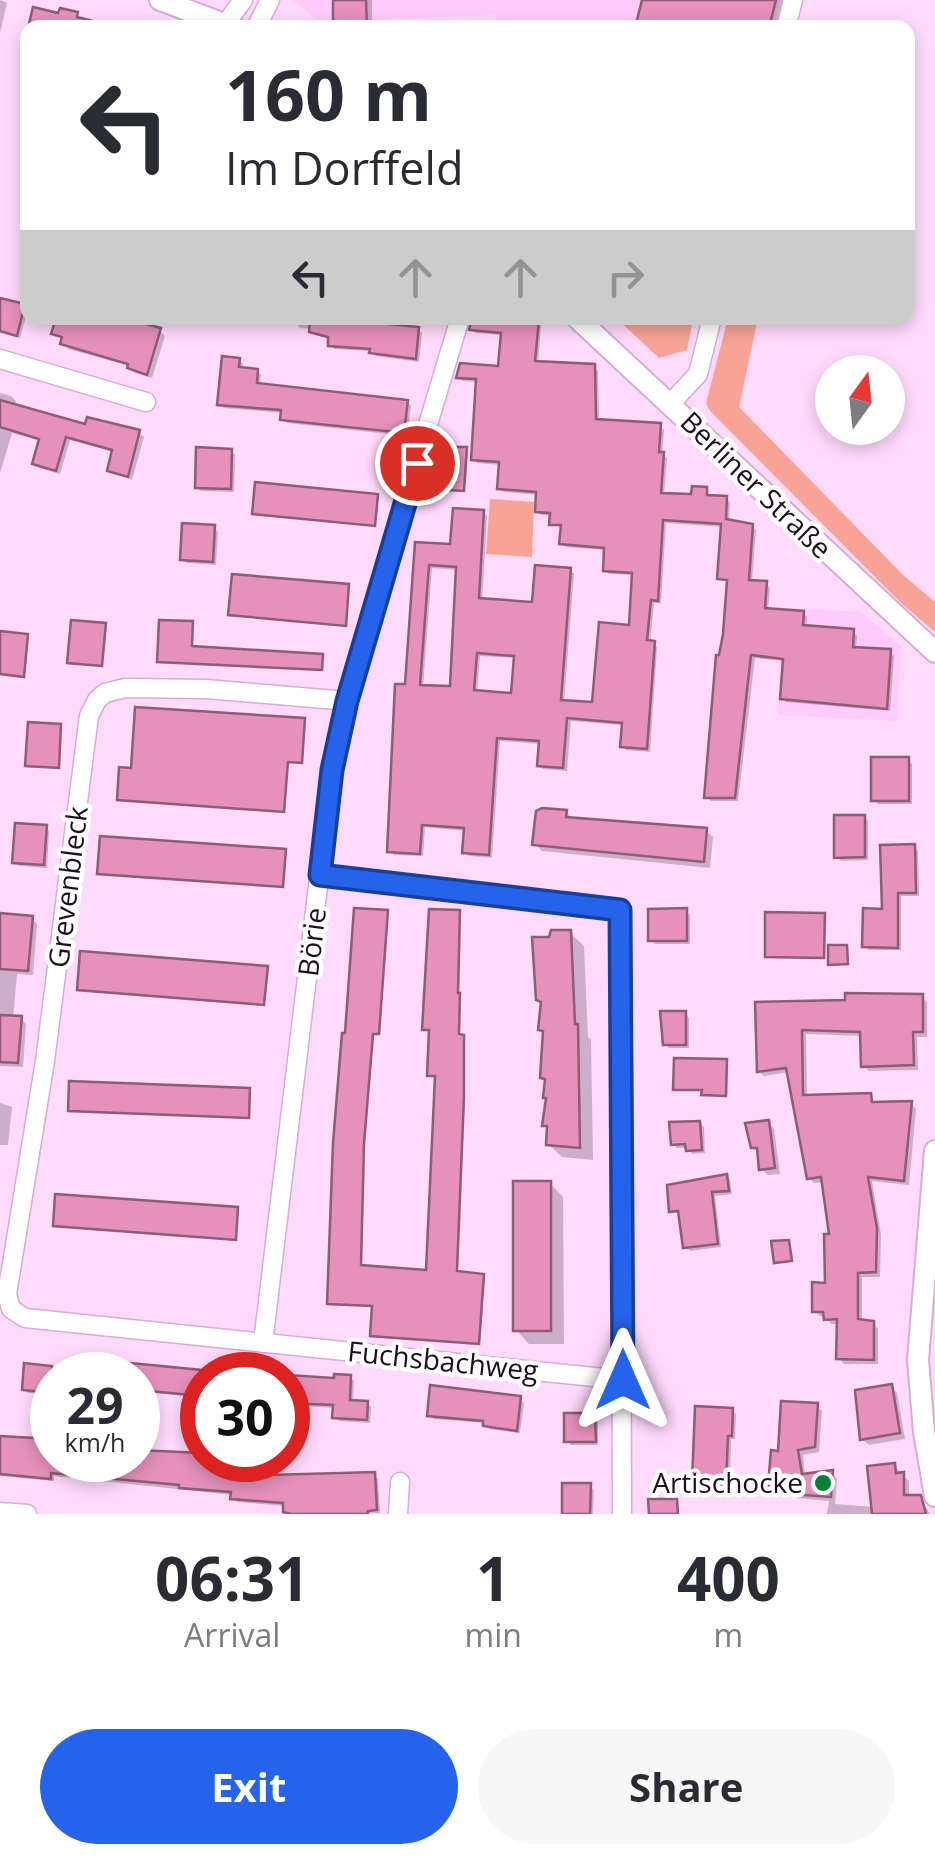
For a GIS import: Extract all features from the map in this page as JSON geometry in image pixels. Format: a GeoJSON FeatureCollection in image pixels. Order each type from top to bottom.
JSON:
{"type":"FeatureCollection","features":[{"type":"Feature","properties":{"kind":"street"},"geometry":{"type":"LineString","coordinates":[[160,0],[217,20]]}},
{"type":"Feature","properties":{"kind":"street","name":"Börie"},"geometry":{"type":"LineString","coordinates":[[263,1342],[332,770],[347,701],[458,325]]}},
{"type":"Feature","properties":{"kind":"street","name":"Berliner Straße"},"geometry":{"type":"LineString","coordinates":[[585,325],[935,652]]}},
{"type":"Feature","properties":{"kind":"street"},"geometry":{"type":"LineString","coordinates":[[670,403],[698,374],[710,325]]}},
{"type":"Feature","properties":{"kind":"street"},"geometry":{"type":"LineString","coordinates":[[0,359],[146,402]]}},
{"type":"Feature","properties":{"kind":"street","name":"Grevenbleck"},"geometry":{"type":"LineString","coordinates":[[25,1318],[11,1309],[7,1294],[45,1061],[89,716],[97,700],[105,693],[125,688],[206,689],[347,701]]}},
{"type":"Feature","properties":{"kind":"street"},"geometry":{"type":"LineString","coordinates":[[320,875],[620,910],[622,1514]]}},
{"type":"Feature","properties":{"kind":"street"},"geometry":{"type":"LineString","coordinates":[[935,1151],[918,1360],[935,1496]]}},
{"type":"Feature","properties":{"kind":"street","name":"Fuchsbachweg"},"geometry":{"type":"LineString","coordinates":[[25,1318],[623,1380]]}},
{"type":"Feature","properties":{"kind":"street"},"geometry":{"type":"LineString","coordinates":[[398,1514],[400,1482]]}},
{"type":"Feature","properties":{"kind":"street"},"geometry":{"type":"LineString","coordinates":[[0,1512],[27,1514]]}},
{"type":"Feature","properties":{"kind":"shaded area"},"geometry":{"type":"Polygon","coordinates":[[[293,0],[780,0],[774,20],[497,20],[495,15],[317,20],[293,0]]]}},
{"type":"Feature","properties":{"kind":"shaded area"},"geometry":{"type":"Polygon","coordinates":[[[624,325],[692,325],[687,350],[659,358],[624,325]]]}},
{"type":"Feature","properties":{"kind":"shaded area"},"geometry":{"type":"Polygon","coordinates":[[[726,325],[757,325],[739,407],[903,575],[935,602],[935,632],[901,603],[706,403],[726,325]]]}},
{"type":"Feature","properties":{"kind":"shaded area"},"geometry":{"type":"Polygon","coordinates":[[[490,499],[534,502],[532,557],[486,554],[490,499]]]}},
{"type":"Feature","properties":{"kind":"shaded area"},"geometry":{"type":"Polygon","coordinates":[[[783,608],[860,612],[901,646],[897,721],[778,715],[783,608]]]}},
{"type":"Feature","properties":{"kind":"building"},"geometry":{"type":"Polygon","coordinates":[[[333,0],[366,0],[367,20],[333,20],[333,0]]]}},
{"type":"Feature","properties":{"kind":"building"},"geometry":{"type":"Polygon","coordinates":[[[642,0],[776,0],[771,20],[637,20],[642,0]]]}},
{"type":"Feature","properties":{"kind":"building"},"geometry":{"type":"Polygon","coordinates":[[[33,7],[58,13],[60,8],[78,12],[77,17],[89,20],[30,20],[33,7]]]}},
{"type":"Feature","properties":{"kind":"building"},"geometry":{"type":"Polygon","coordinates":[[[0,298],[20,303],[17,336],[0,331],[0,298]]]}},
{"type":"Feature","properties":{"kind":"building"},"geometry":{"type":"Polygon","coordinates":[[[54,325],[161,328],[147,375],[127,368],[128,364],[60,344],[62,337],[51,334],[54,325]]]}},
{"type":"Feature","properties":{"kind":"building"},"geometry":{"type":"Polygon","coordinates":[[[310,325],[419,327],[416,359],[369,353],[370,349],[328,346],[328,337],[309,332],[310,325]]]}},
{"type":"Feature","properties":{"kind":"building"},"geometry":{"type":"Polygon","coordinates":[[[470,325],[539,325],[535,361],[595,364],[596,419],[661,423],[661,493],[691,494],[692,486],[707,487],[707,495],[727,496],[726,519],[753,524],[749,580],[767,581],[765,608],[804,611],[803,625],[854,629],[853,647],[891,649],[887,709],[780,699],[783,659],[751,655],[735,798],[704,798],[716,655],[723,634],[727,580],[717,579],[721,524],[663,520],[658,601],[651,600],[647,640],[655,641],[647,749],[620,747],[622,723],[567,718],[563,768],[537,766],[539,741],[497,738],[489,855],[462,853],[464,828],[422,825],[420,854],[387,852],[395,684],[405,684],[415,542],[450,544],[453,508],[484,510],[479,598],[532,602],[535,565],[571,568],[561,700],[592,702],[599,622],[629,625],[632,573],[603,571],[604,548],[559,544],[561,525],[549,525],[550,513],[535,512],[536,492],[497,489],[499,462],[471,460],[476,379],[456,378],[460,363],[498,366],[501,333],[469,330],[470,325]],[[429,565],[420,685],[450,686],[456,567],[429,565]],[[477,653],[474,690],[511,693],[514,656],[477,653]]]}},
{"type":"Feature","properties":{"kind":"building"},"geometry":{"type":"Polygon","coordinates":[[[222,356],[240,358],[239,367],[258,369],[257,383],[408,400],[404,433],[280,420],[281,410],[217,405],[222,356]]]}},
{"type":"Feature","properties":{"kind":"building"},"geometry":{"type":"Polygon","coordinates":[[[0,400],[85,424],[87,417],[140,430],[128,477],[107,471],[112,450],[66,437],[56,471],[32,464],[39,439],[0,427],[0,400]]]}},
{"type":"Feature","properties":{"kind":"building"},"geometry":{"type":"Polygon","coordinates":[[[196,447],[232,449],[231,489],[195,488],[196,447]]]}},
{"type":"Feature","properties":{"kind":"building"},"geometry":{"type":"Polygon","coordinates":[[[451,447],[467,447],[464,491],[448,490],[451,447]]]}},
{"type":"Feature","properties":{"kind":"building"},"geometry":{"type":"Polygon","coordinates":[[[255,482],[378,494],[375,526],[252,514],[255,482]]]}},
{"type":"Feature","properties":{"kind":"building"},"geometry":{"type":"Polygon","coordinates":[[[182,523],[215,525],[213,562],[180,560],[182,523]]]}},
{"type":"Feature","properties":{"kind":"building"},"geometry":{"type":"Polygon","coordinates":[[[232,574],[349,584],[346,626],[228,615],[232,574]]]}},
{"type":"Feature","properties":{"kind":"building"},"geometry":{"type":"Polygon","coordinates":[[[71,620],[106,623],[102,666],[67,663],[71,620]]]}},
{"type":"Feature","properties":{"kind":"building"},"geometry":{"type":"Polygon","coordinates":[[[159,620],[193,621],[192,646],[323,654],[322,670],[157,662],[159,620]]]}},
{"type":"Feature","properties":{"kind":"building"},"geometry":{"type":"Polygon","coordinates":[[[0,631],[28,634],[24,677],[0,674],[0,631]]]}},
{"type":"Feature","properties":{"kind":"building"},"geometry":{"type":"Polygon","coordinates":[[[135,707],[305,718],[302,763],[288,762],[284,812],[117,800],[119,767],[131,768],[135,707]]]}},
{"type":"Feature","properties":{"kind":"building"},"geometry":{"type":"Polygon","coordinates":[[[28,722],[61,724],[59,768],[25,766],[28,722]]]}},
{"type":"Feature","properties":{"kind":"building"},"geometry":{"type":"Polygon","coordinates":[[[871,757],[909,757],[909,801],[871,801],[871,757]]]}},
{"type":"Feature","properties":{"kind":"building"},"geometry":{"type":"Polygon","coordinates":[[[567,810],[566,817],[707,828],[704,862],[532,845],[536,811],[567,810]]]}},
{"type":"Feature","properties":{"kind":"building"},"geometry":{"type":"Polygon","coordinates":[[[834,815],[865,815],[865,857],[834,858],[834,815]]]}},
{"type":"Feature","properties":{"kind":"building"},"geometry":{"type":"Polygon","coordinates":[[[15,823],[47,825],[44,865],[12,863],[15,823]]]}},
{"type":"Feature","properties":{"kind":"building"},"geometry":{"type":"Polygon","coordinates":[[[100,836],[286,849],[283,887],[97,874],[100,836]]]}},
{"type":"Feature","properties":{"kind":"building"},"geometry":{"type":"Polygon","coordinates":[[[915,844],[916,893],[898,893],[898,948],[862,947],[863,908],[882,909],[880,845],[915,844]]]}},
{"type":"Feature","properties":{"kind":"building"},"geometry":{"type":"Polygon","coordinates":[[[354,908],[388,910],[379,1034],[373,1034],[364,1144],[361,1265],[426,1270],[435,1076],[427,1076],[429,1030],[422,1030],[429,909],[460,910],[458,993],[459,1034],[464,1035],[464,1096],[457,1271],[484,1274],[479,1344],[370,1336],[372,1306],[327,1304],[333,1143],[354,908]]]}},
{"type":"Feature","properties":{"kind":"building"},"geometry":{"type":"Polygon","coordinates":[[[687,908],[687,941],[648,941],[648,909],[687,908]]]}},
{"type":"Feature","properties":{"kind":"building"},"geometry":{"type":"Polygon","coordinates":[[[765,912],[825,913],[824,958],[765,957],[765,912]]]}},
{"type":"Feature","properties":{"kind":"building"},"geometry":{"type":"Polygon","coordinates":[[[0,913],[33,916],[28,971],[0,969],[0,913]]]}},
{"type":"Feature","properties":{"kind":"building"},"geometry":{"type":"Polygon","coordinates":[[[551,930],[571,930],[578,1024],[580,1148],[546,1145],[547,1126],[542,1126],[546,1098],[545,1079],[540,1078],[543,1031],[538,1030],[541,1002],[536,1000],[532,937],[549,937],[551,930]]]}},
{"type":"Feature","properties":{"kind":"building"},"geometry":{"type":"Polygon","coordinates":[[[828,945],[847,945],[848,964],[828,965],[828,945]]]}},
{"type":"Feature","properties":{"kind":"building"},"geometry":{"type":"Polygon","coordinates":[[[80,951],[268,966],[264,1005],[77,990],[80,951]]]}},
{"type":"Feature","properties":{"kind":"building"},"geometry":{"type":"Polygon","coordinates":[[[845,993],[923,994],[923,1032],[913,1032],[914,1065],[861,1067],[860,1032],[802,1030],[803,1095],[871,1093],[872,1102],[912,1101],[904,1181],[868,1177],[877,1228],[876,1272],[858,1273],[858,1319],[874,1321],[874,1360],[836,1359],[837,1319],[824,1320],[823,1312],[812,1312],[812,1282],[825,1283],[824,1234],[829,1234],[821,1177],[807,1179],[786,1068],[757,1072],[755,1002],[845,1000],[845,993]]]}},
{"type":"Feature","properties":{"kind":"building"},"geometry":{"type":"Polygon","coordinates":[[[660,1011],[686,1011],[686,1045],[663,1045],[660,1011]]]}},
{"type":"Feature","properties":{"kind":"building"},"geometry":{"type":"Polygon","coordinates":[[[0,1015],[22,1016],[18,1063],[0,1062],[0,1015]]]}},
{"type":"Feature","properties":{"kind":"building"},"geometry":{"type":"Polygon","coordinates":[[[674,1058],[727,1059],[726,1096],[701,1095],[702,1090],[673,1090],[674,1058]]]}},
{"type":"Feature","properties":{"kind":"building"},"geometry":{"type":"Polygon","coordinates":[[[69,1081],[250,1088],[249,1118],[68,1111],[69,1081]]]}},
{"type":"Feature","properties":{"kind":"building"},"geometry":{"type":"Polygon","coordinates":[[[769,1120],[775,1168],[759,1170],[757,1148],[751,1148],[745,1123],[769,1120]]]}},
{"type":"Feature","properties":{"kind":"building"},"geometry":{"type":"Polygon","coordinates":[[[700,1121],[702,1150],[686,1151],[685,1144],[671,1145],[669,1122],[700,1121]]]}},
{"type":"Feature","properties":{"kind":"building"},"geometry":{"type":"Polygon","coordinates":[[[727,1174],[729,1191],[712,1192],[718,1244],[683,1248],[678,1211],[669,1212],[667,1185],[727,1174]]]}},
{"type":"Feature","properties":{"kind":"building"},"geometry":{"type":"Polygon","coordinates":[[[513,1181],[551,1181],[551,1331],[513,1331],[513,1181]]]}},
{"type":"Feature","properties":{"kind":"building"},"geometry":{"type":"Polygon","coordinates":[[[55,1194],[238,1207],[236,1240],[53,1226],[55,1194]]]}},
{"type":"Feature","properties":{"kind":"building"},"geometry":{"type":"Polygon","coordinates":[[[789,1240],[792,1261],[774,1263],[771,1241],[789,1240]]]}},
{"type":"Feature","properties":{"kind":"building"},"geometry":{"type":"Polygon","coordinates":[[[24,1363],[30,1364],[30,1391],[22,1390],[24,1363]]]}},
{"type":"Feature","properties":{"kind":"building"},"geometry":{"type":"Polygon","coordinates":[[[160,1366],[180,1368],[180,1394],[160,1392],[160,1366]]]}},
{"type":"Feature","properties":{"kind":"building"},"geometry":{"type":"Polygon","coordinates":[[[334,1374],[351,1375],[350,1400],[368,1401],[367,1420],[332,1418],[333,1405],[310,1404],[310,1376],[334,1378],[334,1374]]]}},
{"type":"Feature","properties":{"kind":"building"},"geometry":{"type":"Polygon","coordinates":[[[892,1384],[900,1433],[860,1440],[855,1390],[892,1384]]]}},
{"type":"Feature","properties":{"kind":"building"},"geometry":{"type":"Polygon","coordinates":[[[430,1385],[521,1396],[517,1431],[483,1426],[483,1421],[427,1416],[430,1385]]]}},
{"type":"Feature","properties":{"kind":"building"},"geometry":{"type":"Polygon","coordinates":[[[781,1401],[818,1403],[815,1447],[798,1450],[802,1474],[833,1470],[831,1497],[789,1494],[789,1488],[768,1486],[771,1450],[778,1451],[781,1401]]]}},
{"type":"Feature","properties":{"kind":"building"},"geometry":{"type":"Polygon","coordinates":[[[695,1406],[733,1408],[726,1484],[692,1483],[695,1406]]]}},
{"type":"Feature","properties":{"kind":"building"},"geometry":{"type":"Polygon","coordinates":[[[564,1413],[595,1413],[596,1442],[564,1442],[564,1413]]]}},
{"type":"Feature","properties":{"kind":"building"},"geometry":{"type":"Polygon","coordinates":[[[0,1436],[30,1438],[30,1477],[0,1474],[0,1436]]]}},
{"type":"Feature","properties":{"kind":"building"},"geometry":{"type":"Polygon","coordinates":[[[160,1451],[180,1452],[180,1482],[310,1482],[310,1474],[375,1472],[377,1510],[368,1514],[291,1514],[283,1512],[283,1503],[230,1499],[231,1492],[147,1482],[160,1482],[160,1451]]]}},
{"type":"Feature","properties":{"kind":"building"},"geometry":{"type":"Polygon","coordinates":[[[895,1463],[896,1473],[904,1472],[904,1495],[921,1495],[926,1514],[872,1514],[867,1466],[895,1463]]]}},
{"type":"Feature","properties":{"kind":"building"},"geometry":{"type":"Polygon","coordinates":[[[562,1483],[591,1483],[590,1514],[562,1514],[562,1483]]]}},
{"type":"Feature","properties":{"kind":"building"},"geometry":{"type":"Polygon","coordinates":[[[648,1499],[677,1499],[678,1514],[649,1514],[648,1499]]]}},
{"type":"Feature","properties":{"kind":"place","name":"Artischocke"},"geometry":{"type":"Point","coordinates":[823,1483]}},
{"type":"Feature","properties":{"kind":"route"},"geometry":{"type":"LineString","coordinates":[[417,463],[353,674],[332,770],[320,875],[620,910],[623,1380]]}}]}
